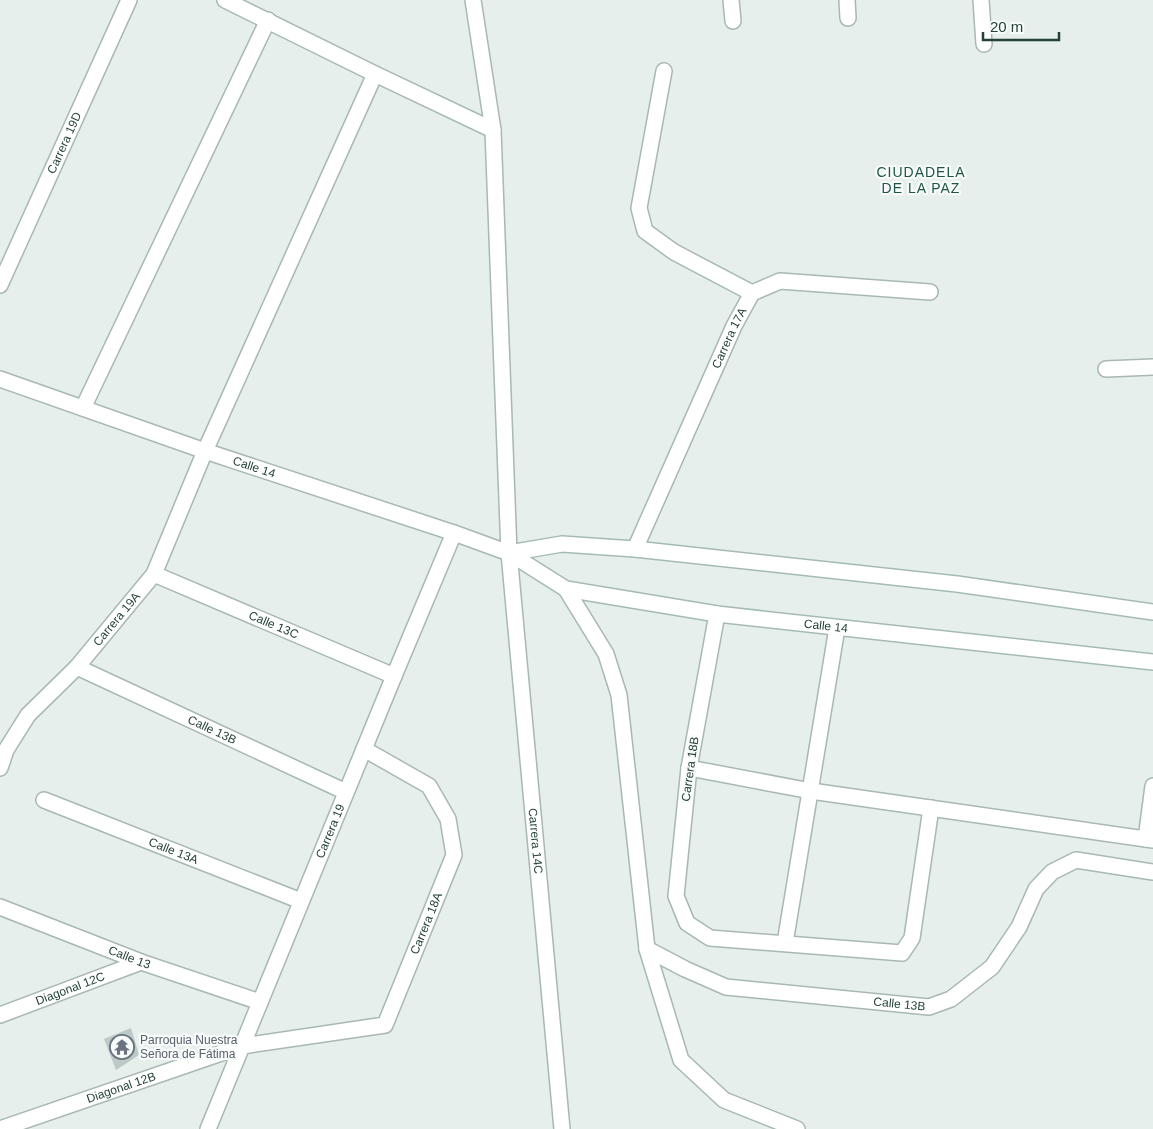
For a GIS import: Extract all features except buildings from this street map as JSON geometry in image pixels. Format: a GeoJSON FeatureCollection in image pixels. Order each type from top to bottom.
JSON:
{"type":"FeatureCollection","features":[{"type":"Feature","properties":{"kind":"street","name":"Carrera 19D"},"geometry":{"type":"LineString","coordinates":[[0,285],[129,0]]}},
{"type":"Feature","properties":{"kind":"street"},"geometry":{"type":"LineString","coordinates":[[225,0],[493,130]]}},
{"type":"Feature","properties":{"kind":"street","name":"Carrera 14C"},"geometry":{"type":"LineString","coordinates":[[473,0],[493,130],[509,553],[562,1129]]}},
{"type":"Feature","properties":{"kind":"street"},"geometry":{"type":"LineString","coordinates":[[731,0],[734,21]]}},
{"type":"Feature","properties":{"kind":"street"},"geometry":{"type":"LineString","coordinates":[[847,0],[848,18]]}},
{"type":"Feature","properties":{"kind":"street"},"geometry":{"type":"LineString","coordinates":[[980,0],[984,44]]}},
{"type":"Feature","properties":{"kind":"street"},"geometry":{"type":"LineString","coordinates":[[84,408],[268,20]]}},
{"type":"Feature","properties":{"kind":"street"},"geometry":{"type":"LineString","coordinates":[[664,70],[639,208],[645,231],[674,252],[752,293]]}},
{"type":"Feature","properties":{"kind":"street","name":"Carrera 19A"},"geometry":{"type":"LineString","coordinates":[[0,768],[6,750],[28,715],[77,667],[154,574],[205,451],[376,74]]}},
{"type":"Feature","properties":{"kind":"street","name":"Carrera 17A"},"geometry":{"type":"LineString","coordinates":[[635,549],[734,326],[752,293],[780,281],[930,292]]}},
{"type":"Feature","properties":{"kind":"street"},"geometry":{"type":"LineString","coordinates":[[1106,369],[1153,367]]}},
{"type":"Feature","properties":{"kind":"street","name":"Calle 14"},"geometry":{"type":"LineString","coordinates":[[0,379],[205,451],[509,553],[566,589],[717,614],[1153,662]]}},
{"type":"Feature","properties":{"kind":"street","name":"Carrera 19"},"geometry":{"type":"LineString","coordinates":[[208,1129],[454,533]]}},
{"type":"Feature","properties":{"kind":"street","name":"Calle 14"},"geometry":{"type":"LineString","coordinates":[[509,553],[562,544],[635,549],[957,584],[1153,612]]}},
{"type":"Feature","properties":{"kind":"street","name":"Calle 13C"},"geometry":{"type":"LineString","coordinates":[[154,574],[394,676]]}},
{"type":"Feature","properties":{"kind":"street"},"geometry":{"type":"LineString","coordinates":[[566,589],[606,654],[619,695],[647,948],[681,1060],[724,1100],[797,1129]]}},
{"type":"Feature","properties":{"kind":"street","name":"Carrera 18B"},"geometry":{"type":"LineString","coordinates":[[717,614],[689,768],[676,896],[687,923],[710,938],[785,944]]}},
{"type":"Feature","properties":{"kind":"street"},"geometry":{"type":"LineString","coordinates":[[837,628],[785,944],[902,953],[912,938],[931,808]]}},
{"type":"Feature","properties":{"kind":"street","name":"Calle 13B"},"geometry":{"type":"LineString","coordinates":[[77,667],[346,792]]}},
{"type":"Feature","properties":{"kind":"street","name":"Carrera 18A"},"geometry":{"type":"LineString","coordinates":[[242,1046],[385,1025],[454,855],[448,819],[429,786],[364,749]]}},
{"type":"Feature","properties":{"kind":"street"},"geometry":{"type":"LineString","coordinates":[[689,768],[811,791],[1149,840],[1153,786]]}},
{"type":"Feature","properties":{"kind":"street","name":"Calle 13A"},"geometry":{"type":"LineString","coordinates":[[44,800],[301,902]]}},
{"type":"Feature","properties":{"kind":"street","name":"Calle 13B"},"geometry":{"type":"LineString","coordinates":[[647,948],[685,969],[726,987],[929,1007],[951,999],[992,968],[1019,927],[1036,889],[1052,872],[1076,860],[1153,872]]}},
{"type":"Feature","properties":{"kind":"street","name":"Calle 13"},"geometry":{"type":"LineString","coordinates":[[0,907],[141,962],[260,1002]]}},
{"type":"Feature","properties":{"kind":"street","name":"Diagonal 12C"},"geometry":{"type":"LineString","coordinates":[[0,1015],[141,962]]}},
{"type":"Feature","properties":{"kind":"street","name":"Diagonal 12B"},"geometry":{"type":"LineString","coordinates":[[0,1129],[242,1046]]}},
{"type":"Feature","properties":{"kind":"place","name":"Parroquia Nuestra Señora de Fátima"},"geometry":{"type":"Point","coordinates":[122,1047]}},
{"type":"Feature","properties":{"kind":"district","name":"CIUDADELA DE LA PAZ"},"geometry":{"type":"Point","coordinates":[921,180]}}]}
